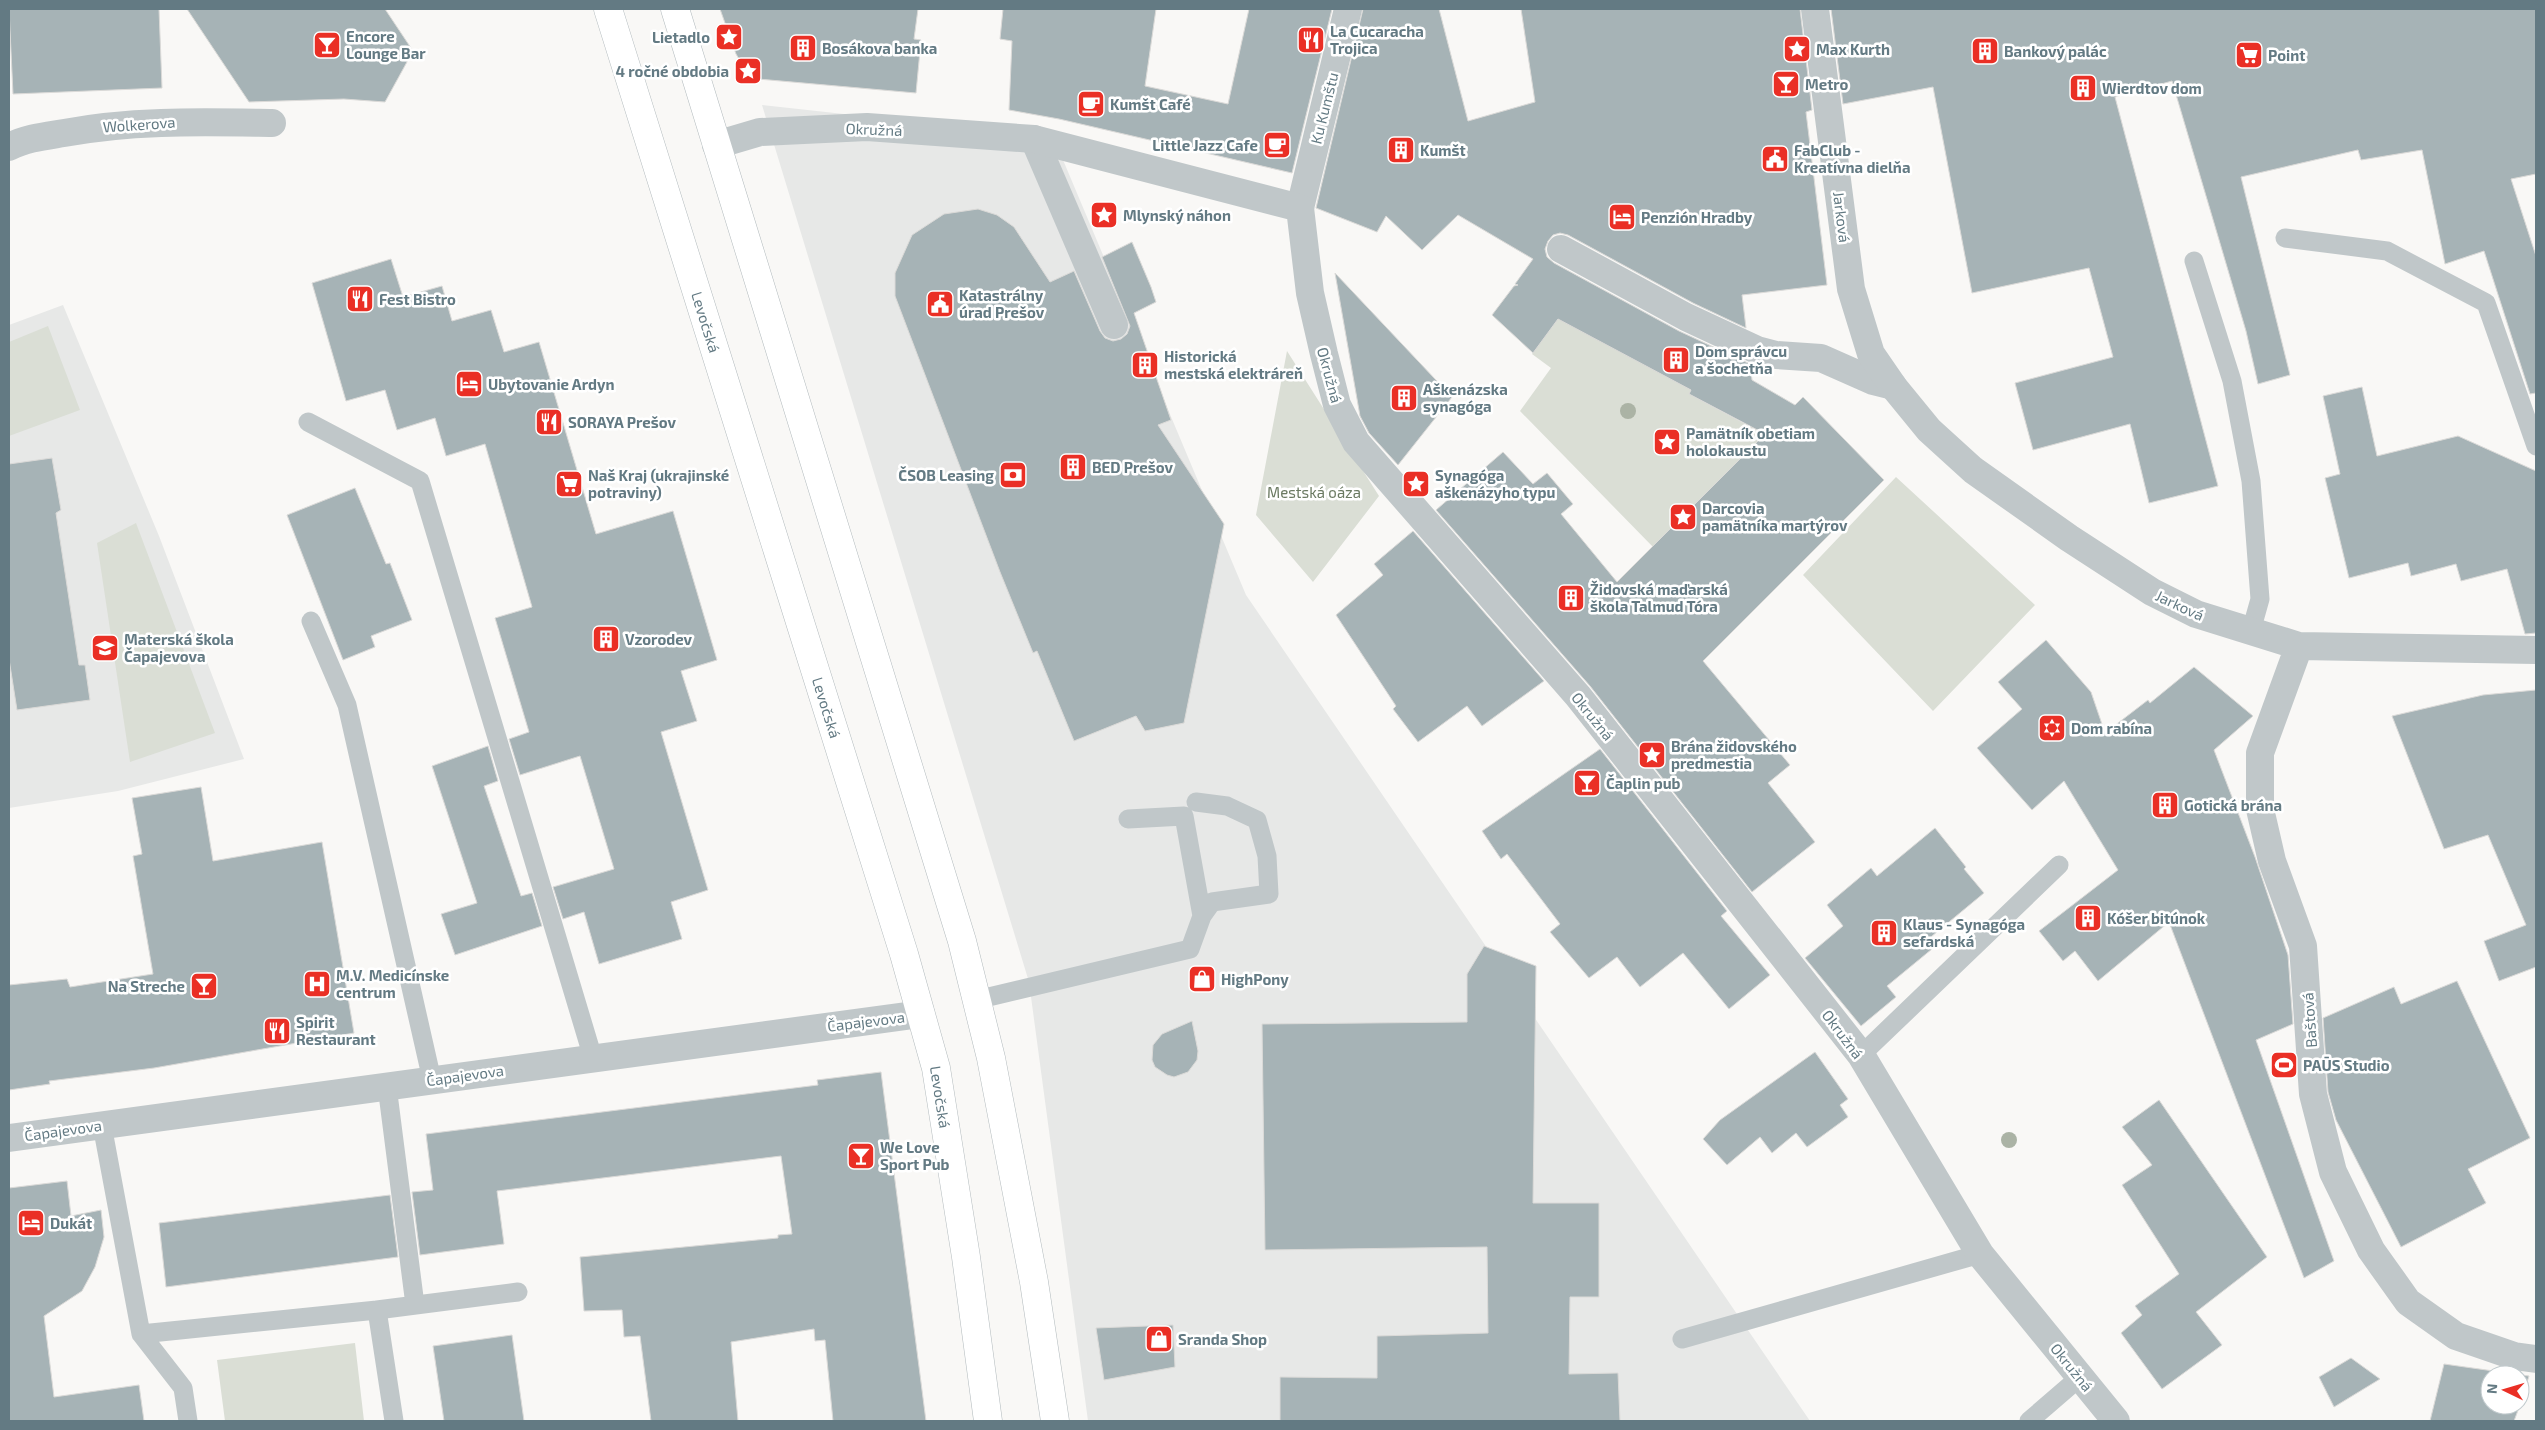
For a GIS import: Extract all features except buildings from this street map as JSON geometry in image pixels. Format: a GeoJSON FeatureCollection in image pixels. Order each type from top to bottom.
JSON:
{"type":"FeatureCollection","features":[{"type":"Feature","properties":{"kind":"main road","name":"Levočská"},"geometry":{"type":"LineString","coordinates":[[608,9],[901,944],[936,1068],[966,1257],[988,1421]]}},
{"type":"Feature","properties":{"kind":"main road"},"geometry":{"type":"LineString","coordinates":[[675,9],[959,932],[990,1058],[1030,1263],[1055,1421]]}},
{"type":"Feature","properties":{"kind":"street","name":"Ku Kumštu"},"geometry":{"type":"LineString","coordinates":[[1300,208],[1348,9]]}},
{"type":"Feature","properties":{"kind":"street","name":"Jarková"},"geometry":{"type":"LineString","coordinates":[[1815,9],[1851,290],[1871,354],[1893,386],[1929,430],[1973,470],[2069,538],[2170,601],[2196,614],[2299,646],[2536,650]]}},
{"type":"Feature","properties":{"kind":"street","name":"Wolkerova"},"geometry":{"type":"LineString","coordinates":[[9,147],[35,138],[95,127],[168,121],[272,123]]}},
{"type":"Feature","properties":{"kind":"street","name":"Okružná"},"geometry":{"type":"LineString","coordinates":[[716,145],[760,132],[867,127],[1034,139],[1300,208],[1310,293],[1324,354],[1337,405],[1356,442],[1578,696],[1861,1056],[1980,1254],[2116,1421]]}},
{"type":"Feature","properties":{"kind":"street"},"geometry":{"type":"LineString","coordinates":[[1034,139],[1114,325]]}},
{"type":"Feature","properties":{"kind":"street"},"geometry":{"type":"LineString","coordinates":[[1560,249],[1686,317],[1757,350],[1776,355],[1821,358],[1872,380],[1893,386]]}},
{"type":"Feature","properties":{"kind":"street","name":"Baštová"},"geometry":{"type":"LineString","coordinates":[[2299,646],[2260,753],[2260,810],[2272,861],[2303,946],[2313,1094],[2333,1172],[2371,1250],[2408,1302],[2456,1336],[2514,1356],[2536,1360]]}},
{"type":"Feature","properties":{"kind":"street","name":"Čapajevova"},"geometry":{"type":"LineString","coordinates":[[9,1138],[921,1014]]}},
{"type":"Feature","properties":{"kind":"lane"},"geometry":{"type":"LineString","coordinates":[[2285,238],[2387,252],[2486,303],[2536,446]]}},
{"type":"Feature","properties":{"kind":"lane"},"geometry":{"type":"LineString","coordinates":[[2194,260],[2232,381],[2251,481],[2260,598],[2251,631]]}},
{"type":"Feature","properties":{"kind":"lane"},"geometry":{"type":"LineString","coordinates":[[308,422],[420,481],[594,1058]]}},
{"type":"Feature","properties":{"kind":"lane"},"geometry":{"type":"LineString","coordinates":[[311,621],[348,705],[432,1080]]}},
{"type":"Feature","properties":{"kind":"lane"},"geometry":{"type":"LineString","coordinates":[[976,1000],[1190,949],[1202,916],[1212,902],[1270,894],[1267,856],[1257,820],[1227,806],[1196,802]]}},
{"type":"Feature","properties":{"kind":"lane"},"geometry":{"type":"LineString","coordinates":[[1128,819],[1184,816],[1202,916]]}},
{"type":"Feature","properties":{"kind":"lane"},"geometry":{"type":"LineString","coordinates":[[1861,1056],[2059,865]]}},
{"type":"Feature","properties":{"kind":"lane"},"geometry":{"type":"LineString","coordinates":[[387,1086],[415,1305]]}},
{"type":"Feature","properties":{"kind":"lane"},"geometry":{"type":"LineString","coordinates":[[102,1125],[141,1334],[183,1388],[188,1421]]}},
{"type":"Feature","properties":{"kind":"lane"},"geometry":{"type":"LineString","coordinates":[[1682,1340],[1980,1254]]}},
{"type":"Feature","properties":{"kind":"lane"},"geometry":{"type":"LineString","coordinates":[[141,1334],[377,1310],[518,1292]]}},
{"type":"Feature","properties":{"kind":"lane"},"geometry":{"type":"LineString","coordinates":[[377,1310],[394,1421]]}},
{"type":"Feature","properties":{"kind":"lane"},"geometry":{"type":"LineString","coordinates":[[2029,1421],[2080,1377]]}},
{"type":"Feature","properties":{"kind":"shaded area"},"geometry":{"type":"Polygon","coordinates":[[[762,105],[935,124],[1058,148],[1246,595],[1810,1421],[1088,1421],[1029,982],[762,105]]]}},
{"type":"Feature","properties":{"kind":"shaded area","name":"Materská škola Čapajevova"},"geometry":{"type":"Polygon","coordinates":[[[63,305],[159,536],[244,759],[118,791],[9,808],[9,325],[63,305]]]}},
{"type":"Feature","properties":{"kind":"green space"},"geometry":{"type":"Polygon","coordinates":[[[1558,318],[1691,390],[1689,394],[1747,425],[1769,430],[1653,547],[1520,411],[1551,368],[1532,354],[1558,318]]]}},
{"type":"Feature","properties":{"kind":"green space"},"geometry":{"type":"Polygon","coordinates":[[[48,326],[80,410],[9,436],[9,342],[48,326]]]}},
{"type":"Feature","properties":{"kind":"green space","name":"Mestská oáza"},"geometry":{"type":"Polygon","coordinates":[[[1287,351],[1379,496],[1313,582],[1256,515],[1287,351]]]}},
{"type":"Feature","properties":{"kind":"green space"},"geometry":{"type":"Polygon","coordinates":[[[1896,477],[2035,605],[1933,711],[1803,575],[1896,477]]]}},
{"type":"Feature","properties":{"kind":"green space"},"geometry":{"type":"Polygon","coordinates":[[[136,523],[215,733],[130,762],[97,543],[136,523]]]}},
{"type":"Feature","properties":{"kind":"green space"},"geometry":{"type":"Polygon","coordinates":[[[355,1343],[364,1421],[225,1421],[217,1360],[355,1343]]]}},
{"type":"Feature","properties":{"kind":"place","name":"Lietadlo"},"geometry":{"type":"Point","coordinates":[729,37]}},
{"type":"Feature","properties":{"kind":"place","name":"La Cucaracha Trojica"},"geometry":{"type":"Point","coordinates":[1311,40]}},
{"type":"Feature","properties":{"kind":"place","name":"Encore Lounge Bar"},"geometry":{"type":"Point","coordinates":[327,45]}},
{"type":"Feature","properties":{"kind":"place","name":"Bosákova banka"},"geometry":{"type":"Point","coordinates":[803,48]}},
{"type":"Feature","properties":{"kind":"place","name":"Max Kurth"},"geometry":{"type":"Point","coordinates":[1797,49]}},
{"type":"Feature","properties":{"kind":"place","name":"Bankový palác"},"geometry":{"type":"Point","coordinates":[1985,51]}},
{"type":"Feature","properties":{"kind":"place","name":"Point"},"geometry":{"type":"Point","coordinates":[2249,55]}},
{"type":"Feature","properties":{"kind":"place","name":"4 ročné obdobia"},"geometry":{"type":"Point","coordinates":[748,71]}},
{"type":"Feature","properties":{"kind":"place","name":"Metro"},"geometry":{"type":"Point","coordinates":[1786,84]}},
{"type":"Feature","properties":{"kind":"place","name":"Wierdtov dom"},"geometry":{"type":"Point","coordinates":[2083,88]}},
{"type":"Feature","properties":{"kind":"place","name":"Kumšt Café"},"geometry":{"type":"Point","coordinates":[1091,104]}},
{"type":"Feature","properties":{"kind":"place","name":"Little Jazz Cafe"},"geometry":{"type":"Point","coordinates":[1277,145]}},
{"type":"Feature","properties":{"kind":"place","name":"Kumšt"},"geometry":{"type":"Point","coordinates":[1401,150]}},
{"type":"Feature","properties":{"kind":"place","name":"FabClub - Kreatívna dielňa"},"geometry":{"type":"Point","coordinates":[1775,159]}},
{"type":"Feature","properties":{"kind":"place","name":"Mlynský náhon"},"geometry":{"type":"Point","coordinates":[1104,215]}},
{"type":"Feature","properties":{"kind":"place","name":"Penzión Hradby"},"geometry":{"type":"Point","coordinates":[1622,217]}},
{"type":"Feature","properties":{"kind":"place","name":"Fest Bistro"},"geometry":{"type":"Point","coordinates":[360,299]}},
{"type":"Feature","properties":{"kind":"place","name":"Katastrálny úrad Prešov"},"geometry":{"type":"Point","coordinates":[940,304]}},
{"type":"Feature","properties":{"kind":"place","name":"Dom správcu a šochetňa"},"geometry":{"type":"Point","coordinates":[1676,360]}},
{"type":"Feature","properties":{"kind":"place","name":"Historická mestská elektráreň"},"geometry":{"type":"Point","coordinates":[1145,365]}},
{"type":"Feature","properties":{"kind":"place","name":"Ubytovanie Ardyn"},"geometry":{"type":"Point","coordinates":[469,384]}},
{"type":"Feature","properties":{"kind":"place","name":"Aškenázska synagóga"},"geometry":{"type":"Point","coordinates":[1404,398]}},
{"type":"Feature","properties":{"kind":"place","name":"SORAYA Prešov"},"geometry":{"type":"Point","coordinates":[549,422]}},
{"type":"Feature","properties":{"kind":"place","name":"Pamätník obetiam holokaustu"},"geometry":{"type":"Point","coordinates":[1667,442]}},
{"type":"Feature","properties":{"kind":"place","name":"BED Prešov"},"geometry":{"type":"Point","coordinates":[1073,467]}},
{"type":"Feature","properties":{"kind":"place","name":"ČSOB Leasing"},"geometry":{"type":"Point","coordinates":[1013,475]}},
{"type":"Feature","properties":{"kind":"place","name":"Naš Kraj (ukrajinské potraviny)"},"geometry":{"type":"Point","coordinates":[569,484]}},
{"type":"Feature","properties":{"kind":"place","name":"Synagóga aškenázyho typu"},"geometry":{"type":"Point","coordinates":[1416,484]}},
{"type":"Feature","properties":{"kind":"place","name":"Darcovia pamätníka martýrov"},"geometry":{"type":"Point","coordinates":[1683,517]}},
{"type":"Feature","properties":{"kind":"place","name":"Židovská maďarská škola Talmud Tóra"},"geometry":{"type":"Point","coordinates":[1571,598]}},
{"type":"Feature","properties":{"kind":"place","name":"Vzorodev"},"geometry":{"type":"Point","coordinates":[606,639]}},
{"type":"Feature","properties":{"kind":"place","name":"Materská škola Čapajevova"},"geometry":{"type":"Point","coordinates":[105,648]}},
{"type":"Feature","properties":{"kind":"place","name":"Dom rabína"},"geometry":{"type":"Point","coordinates":[2052,728]}},
{"type":"Feature","properties":{"kind":"place","name":"Brána židovského predmestia"},"geometry":{"type":"Point","coordinates":[1652,755]}},
{"type":"Feature","properties":{"kind":"place","name":"Čaplin pub"},"geometry":{"type":"Point","coordinates":[1587,783]}},
{"type":"Feature","properties":{"kind":"place","name":"Gotická brána"},"geometry":{"type":"Point","coordinates":[2165,805]}},
{"type":"Feature","properties":{"kind":"place","name":"Kóšer bitúnok"},"geometry":{"type":"Point","coordinates":[2088,918]}},
{"type":"Feature","properties":{"kind":"place","name":"Klaus - Synagóga sefardská"},"geometry":{"type":"Point","coordinates":[1884,933]}},
{"type":"Feature","properties":{"kind":"place","name":"HighPony"},"geometry":{"type":"Point","coordinates":[1202,979]}},
{"type":"Feature","properties":{"kind":"place","name":"M.V. Medicínske centrum"},"geometry":{"type":"Point","coordinates":[317,984]}},
{"type":"Feature","properties":{"kind":"place","name":"Na Streche"},"geometry":{"type":"Point","coordinates":[204,986]}},
{"type":"Feature","properties":{"kind":"place","name":"Spirit Restaurant"},"geometry":{"type":"Point","coordinates":[277,1031]}},
{"type":"Feature","properties":{"kind":"place","name":"PAŪS Studio"},"geometry":{"type":"Point","coordinates":[2284,1065]}},
{"type":"Feature","properties":{"kind":"place","name":"We Love Sport Pub"},"geometry":{"type":"Point","coordinates":[861,1156]}},
{"type":"Feature","properties":{"kind":"place","name":"Dukát"},"geometry":{"type":"Point","coordinates":[31,1223]}},
{"type":"Feature","properties":{"kind":"place","name":"Sranda Shop"},"geometry":{"type":"Point","coordinates":[1159,1339]}}]}
